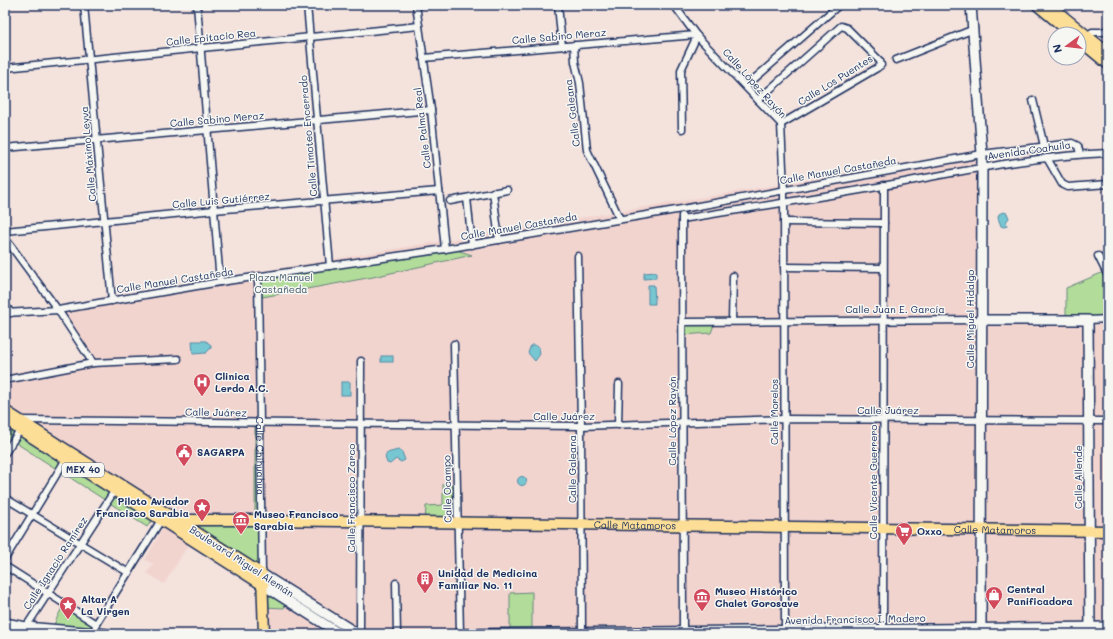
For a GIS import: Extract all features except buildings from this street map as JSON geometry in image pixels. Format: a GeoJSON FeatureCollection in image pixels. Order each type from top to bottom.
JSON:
{"type":"FeatureCollection","features":[{"type":"Feature","properties":{"kind":"main road","name":"Calle Miguel Hidalgo"},"geometry":{"type":"LineString","coordinates":[[971,5],[974,29],[982,154],[981,631]]}},
{"type":"Feature","properties":{"kind":"main road"},"geometry":{"type":"LineString","coordinates":[[1037,5],[1062,26]]}},
{"type":"Feature","properties":{"kind":"main road"},"geometry":{"type":"LineString","coordinates":[[1049,5],[1071,26]]}},
{"type":"Feature","properties":{"kind":"main road"},"geometry":{"type":"LineString","coordinates":[[1087,40],[1108,53]]}},
{"type":"Feature","properties":{"kind":"main road"},"geometry":{"type":"LineString","coordinates":[[1087,42],[1108,64]]}},
{"type":"Feature","properties":{"kind":"main road","name":"Calle Juan E. García"},"geometry":{"type":"LineString","coordinates":[[981,320],[1088,320]]}},
{"type":"Feature","properties":{"kind":"main road","name":"Calle Allende"},"geometry":{"type":"LineString","coordinates":[[1088,320],[1090,631]]}},
{"type":"Feature","properties":{"kind":"main road","name":"Boulevard Miguel Alemán"},"geometry":{"type":"LineString","coordinates":[[5,411],[20,425],[66,458],[161,520],[238,568],[359,634]]}},
{"type":"Feature","properties":{"kind":"main road","name":"Boulevard Miguel Alemán"},"geometry":{"type":"LineString","coordinates":[[5,420],[20,425],[176,519],[340,634]]}},
{"type":"Feature","properties":{"kind":"main road","name":"Calle Matamoros"},"geometry":{"type":"LineString","coordinates":[[161,520],[883,527],[1108,531]]}},
{"type":"Feature","properties":{"kind":"main road"},"geometry":{"type":"LineString","coordinates":[[238,568],[255,584],[263,603]]}},
{"type":"Feature","properties":{"kind":"main road","name":"Calle Chihuahua"},"geometry":{"type":"LineString","coordinates":[[262,580],[264,634]]}},
{"type":"Feature","properties":{"kind":"main road"},"geometry":{"type":"LineString","coordinates":[[5,623],[26,627],[96,629],[108,634]]}},
{"type":"Feature","properties":{"kind":"main road","name":"Avenida Francisco I. Madero"},"geometry":{"type":"LineString","coordinates":[[460,634],[1090,631],[1108,627]]}},
{"type":"Feature","properties":{"kind":"street","name":"Calle Máximo Leyva"},"geometry":{"type":"LineString","coordinates":[[84,5],[112,301]]}},
{"type":"Feature","properties":{"kind":"street"},"geometry":{"type":"LineString","coordinates":[[197,5],[220,282]]}},
{"type":"Feature","properties":{"kind":"street","name":"Calle Timoteo Encerrado"},"geometry":{"type":"LineString","coordinates":[[307,5],[330,266]]}},
{"type":"Feature","properties":{"kind":"street","name":"Calle Palma Real"},"geometry":{"type":"LineString","coordinates":[[416,5],[431,110],[445,249]]}},
{"type":"Feature","properties":{"kind":"street"},"geometry":{"type":"LineString","coordinates":[[558,5],[562,46]]}},
{"type":"Feature","properties":{"kind":"street","name":"Calle López Rayón"},"geometry":{"type":"LineString","coordinates":[[674,5],[696,35],[781,124],[784,190]]}},
{"type":"Feature","properties":{"kind":"street"},"geometry":{"type":"LineString","coordinates":[[746,86],[839,5]]}},
{"type":"Feature","properties":{"kind":"street","name":"Calle Epitacio Rea"},"geometry":{"type":"LineString","coordinates":[[5,68],[419,26]]}},
{"type":"Feature","properties":{"kind":"street","name":"Calle Los Puentes"},"geometry":{"type":"LineString","coordinates":[[758,100],[839,27],[846,28],[880,61],[881,64],[877,68],[781,124]]}},
{"type":"Feature","properties":{"kind":"street"},"geometry":{"type":"LineString","coordinates":[[896,60],[974,29]]}},
{"type":"Feature","properties":{"kind":"street"},"geometry":{"type":"LineString","coordinates":[[1087,35],[1094,31],[1103,32],[1108,29]]}},
{"type":"Feature","properties":{"kind":"street"},"geometry":{"type":"LineString","coordinates":[[682,130],[681,70],[696,35]]}},
{"type":"Feature","properties":{"kind":"street","name":"Calle Sabino Meraz"},"geometry":{"type":"LineString","coordinates":[[423,58],[696,35]]}},
{"type":"Feature","properties":{"kind":"street","name":"Calle Galeana"},"geometry":{"type":"LineString","coordinates":[[574,45],[575,62],[580,83],[587,150],[620,219]]}},
{"type":"Feature","properties":{"kind":"street"},"geometry":{"type":"LineString","coordinates":[[1033,100],[1044,146]]}},
{"type":"Feature","properties":{"kind":"street","name":"Calle Sabino Meraz"},"geometry":{"type":"LineString","coordinates":[[5,148],[431,110]]}},
{"type":"Feature","properties":{"kind":"street","name":"Avenida Coahuila"},"geometry":{"type":"LineString","coordinates":[[982,154],[1075,143],[1078,146],[1080,154]]}},
{"type":"Feature","properties":{"kind":"street","name":"Avenida Coahuila"},"geometry":{"type":"LineString","coordinates":[[981,167],[1080,154],[1108,152]]}},
{"type":"Feature","properties":{"kind":"street","name":"Calle Manuel Castañeda"},"geometry":{"type":"LineString","coordinates":[[8,313],[58,310],[220,282],[472,245],[982,154]]}},
{"type":"Feature","properties":{"kind":"street"},"geometry":{"type":"LineString","coordinates":[[1047,158],[1062,184],[1068,187],[1108,184]]}},
{"type":"Feature","properties":{"kind":"street"},"geometry":{"type":"LineString","coordinates":[[682,219],[981,167]]}},
{"type":"Feature","properties":{"kind":"street","name":"Calle Vicente Guerrero"},"geometry":{"type":"LineString","coordinates":[[883,632],[884,185]]}},
{"type":"Feature","properties":{"kind":"street"},"geometry":{"type":"LineString","coordinates":[[450,201],[507,190]]}},
{"type":"Feature","properties":{"kind":"street","name":"Calle Morelos"},"geometry":{"type":"LineString","coordinates":[[784,190],[785,632]]}},
{"type":"Feature","properties":{"kind":"street","name":"Calle Luis Gutiérrez"},"geometry":{"type":"LineString","coordinates":[[5,231],[214,210],[439,191]]}},
{"type":"Feature","properties":{"kind":"street"},"geometry":{"type":"LineString","coordinates":[[493,192],[499,240]]}},
{"type":"Feature","properties":{"kind":"street"},"geometry":{"type":"LineString","coordinates":[[467,198],[472,245]]}},
{"type":"Feature","properties":{"kind":"street","name":"Calle López Rayón"},"geometry":{"type":"LineString","coordinates":[[682,208],[683,633]]}},
{"type":"Feature","properties":{"kind":"street"},"geometry":{"type":"LineString","coordinates":[[784,222],[884,223]]}},
{"type":"Feature","properties":{"kind":"street"},"geometry":{"type":"LineString","coordinates":[[5,238],[58,310],[93,362]]}},
{"type":"Feature","properties":{"kind":"street","name":"Calle Galeana"},"geometry":{"type":"LineString","coordinates":[[578,256],[582,633]]}},
{"type":"Feature","properties":{"kind":"street"},"geometry":{"type":"LineString","coordinates":[[1098,256],[1108,276]]}},
{"type":"Feature","properties":{"kind":"street"},"geometry":{"type":"LineString","coordinates":[[784,267],[883,268]]}},
{"type":"Feature","properties":{"kind":"street"},"geometry":{"type":"LineString","coordinates":[[732,321],[733,276]]}},
{"type":"Feature","properties":{"kind":"street","name":"Calle Chihuahua"},"geometry":{"type":"LineString","coordinates":[[258,277],[262,580]]}},
{"type":"Feature","properties":{"kind":"street"},"geometry":{"type":"LineString","coordinates":[[5,305],[8,313]]}},
{"type":"Feature","properties":{"kind":"street","name":"Calle Juan E. García"},"geometry":{"type":"LineString","coordinates":[[682,322],[981,320]]}},
{"type":"Feature","properties":{"kind":"street","name":"Calle Juan E. García"},"geometry":{"type":"LineString","coordinates":[[1088,320],[1108,320]]}},
{"type":"Feature","properties":{"kind":"street","name":"Calle Ocampo"},"geometry":{"type":"LineString","coordinates":[[454,344],[460,634]]}},
{"type":"Feature","properties":{"kind":"street"},"geometry":{"type":"LineString","coordinates":[[5,380],[93,362],[178,359]]}},
{"type":"Feature","properties":{"kind":"street","name":"Calle Francisco Zarco"},"geometry":{"type":"LineString","coordinates":[[359,634],[361,361]]}},
{"type":"Feature","properties":{"kind":"street"},"geometry":{"type":"LineString","coordinates":[[618,425],[619,384]]}},
{"type":"Feature","properties":{"kind":"street","name":"Calle Juárez"},"geometry":{"type":"LineString","coordinates":[[20,425],[260,422],[581,426],[784,419],[1108,422]]}},
{"type":"Feature","properties":{"kind":"street"},"geometry":{"type":"LineString","coordinates":[[5,454],[20,425]]}},
{"type":"Feature","properties":{"kind":"street"},"geometry":{"type":"LineString","coordinates":[[5,559],[66,458]]}},
{"type":"Feature","properties":{"kind":"street","name":"Calle Ignacio Ramírez"},"geometry":{"type":"LineString","coordinates":[[26,627],[115,490]]}},
{"type":"Feature","properties":{"kind":"street"},"geometry":{"type":"LineString","coordinates":[[5,498],[129,573]]}},
{"type":"Feature","properties":{"kind":"street"},"geometry":{"type":"LineString","coordinates":[[5,566],[48,593],[96,629],[161,520]]}},
{"type":"Feature","properties":{"kind":"street"},"geometry":{"type":"LineString","coordinates":[[396,583],[397,634]]}},
{"type":"Feature","properties":{"kind":"shaded area"},"geometry":{"type":"Polygon","coordinates":[[[980,151],[980,319],[1108,319],[1108,634],[265,634],[262,568],[5,404],[5,374],[90,360],[56,307],[220,278],[980,151]]]}},
{"type":"Feature","properties":{"kind":"shaded area"},"geometry":{"type":"Polygon","coordinates":[[[163,528],[189,544],[164,584],[147,573],[153,564],[145,560],[163,528]]]}},
{"type":"Feature","properties":{"kind":"green space","name":"Plaza Manuel Castañeda"},"geometry":{"type":"Polygon","coordinates":[[[447,247],[472,255],[373,277],[257,298],[257,276],[447,247]]]}},
{"type":"Feature","properties":{"kind":"green space"},"geometry":{"type":"Polygon","coordinates":[[[1106,271],[1108,275],[1108,319],[1066,319],[1066,288],[1106,271]]]}},
{"type":"Feature","properties":{"kind":"green space"},"geometry":{"type":"Polygon","coordinates":[[[682,322],[715,322],[711,333],[682,335],[682,322]]]}},
{"type":"Feature","properties":{"kind":"green space"},"geometry":{"type":"Polygon","coordinates":[[[5,421],[155,516],[147,527],[5,436],[5,421]]]}},
{"type":"Feature","properties":{"kind":"green space"},"geometry":{"type":"Polygon","coordinates":[[[260,423],[261,512],[255,513],[255,424],[260,423]]]}},
{"type":"Feature","properties":{"kind":"green space"},"geometry":{"type":"Polygon","coordinates":[[[443,484],[456,484],[457,522],[425,522],[426,506],[443,505],[443,484]]]}},
{"type":"Feature","properties":{"kind":"green space"},"geometry":{"type":"Polygon","coordinates":[[[176,519],[261,521],[262,573],[176,519]]]}},
{"type":"Feature","properties":{"kind":"green space"},"geometry":{"type":"Polygon","coordinates":[[[264,584],[289,600],[284,608],[264,607],[264,584]]]}},
{"type":"Feature","properties":{"kind":"green space"},"geometry":{"type":"Polygon","coordinates":[[[532,592],[532,628],[510,628],[510,593],[532,592]]]}},
{"type":"Feature","properties":{"kind":"green space"},"geometry":{"type":"Polygon","coordinates":[[[65,601],[97,620],[95,634],[51,631],[65,601]]]}},
{"type":"Feature","properties":{"kind":"green space"},"geometry":{"type":"Polygon","coordinates":[[[1090,624],[1091,634],[981,634],[981,627],[1090,624]]]}},
{"type":"Feature","properties":{"kind":"water"},"geometry":{"type":"Polygon","coordinates":[[[1003,212],[1007,213],[1009,218],[1006,222],[1007,226],[1004,227],[1001,226],[998,218],[999,214],[1003,212]]]}},
{"type":"Feature","properties":{"kind":"water"},"geometry":{"type":"Polygon","coordinates":[[[656,272],[656,278],[644,279],[644,273],[656,272]]]}},
{"type":"Feature","properties":{"kind":"water"},"geometry":{"type":"Polygon","coordinates":[[[648,285],[654,285],[655,304],[648,304],[648,285]]]}},
{"type":"Feature","properties":{"kind":"water"},"geometry":{"type":"Polygon","coordinates":[[[192,341],[206,341],[211,345],[211,348],[206,353],[193,354],[192,341]]]}},
{"type":"Feature","properties":{"kind":"water"},"geometry":{"type":"Polygon","coordinates":[[[531,345],[539,347],[540,354],[535,361],[528,353],[531,345]]]}},
{"type":"Feature","properties":{"kind":"water"},"geometry":{"type":"Polygon","coordinates":[[[381,356],[393,356],[393,362],[381,362],[381,356]]]}},
{"type":"Feature","properties":{"kind":"water"},"geometry":{"type":"Polygon","coordinates":[[[341,382],[350,382],[350,395],[341,395],[341,382]]]}},
{"type":"Feature","properties":{"kind":"water"},"geometry":{"type":"Polygon","coordinates":[[[398,450],[402,452],[405,460],[401,462],[396,459],[390,464],[387,463],[385,457],[387,453],[398,450]]]}},
{"type":"Feature","properties":{"kind":"water"},"geometry":{"type":"Polygon","coordinates":[[[522,476],[527,481],[522,486],[517,481],[522,476]]]}},
{"type":"Feature","properties":{"kind":"place","name":"Clinica Lerdo A.C."},"geometry":{"type":"Point","coordinates":[202,397]}},
{"type":"Feature","properties":{"kind":"place","name":"SAGARPA"},"geometry":{"type":"Point","coordinates":[184,467]}},
{"type":"Feature","properties":{"kind":"place","name":"Piloto Aviador Francisco Sarabia"},"geometry":{"type":"Point","coordinates":[202,522]}},
{"type":"Feature","properties":{"kind":"place","name":"Museo Francisco Sarabia"},"geometry":{"type":"Point","coordinates":[241,535]}},
{"type":"Feature","properties":{"kind":"place","name":"Oxxo"},"geometry":{"type":"Point","coordinates":[904,546]}},
{"type":"Feature","properties":{"kind":"place","name":"Unidad de Medicina Familiar No. 11"},"geometry":{"type":"Point","coordinates":[425,594]}},
{"type":"Feature","properties":{"kind":"place","name":"Central Panificadora"},"geometry":{"type":"Point","coordinates":[994,610]}},
{"type":"Feature","properties":{"kind":"place","name":"Museo Histórico Chalet Gorosave"},"geometry":{"type":"Point","coordinates":[702,612]}},
{"type":"Feature","properties":{"kind":"place","name":"Altar A La Virgen"},"geometry":{"type":"Point","coordinates":[68,620]}}]}
